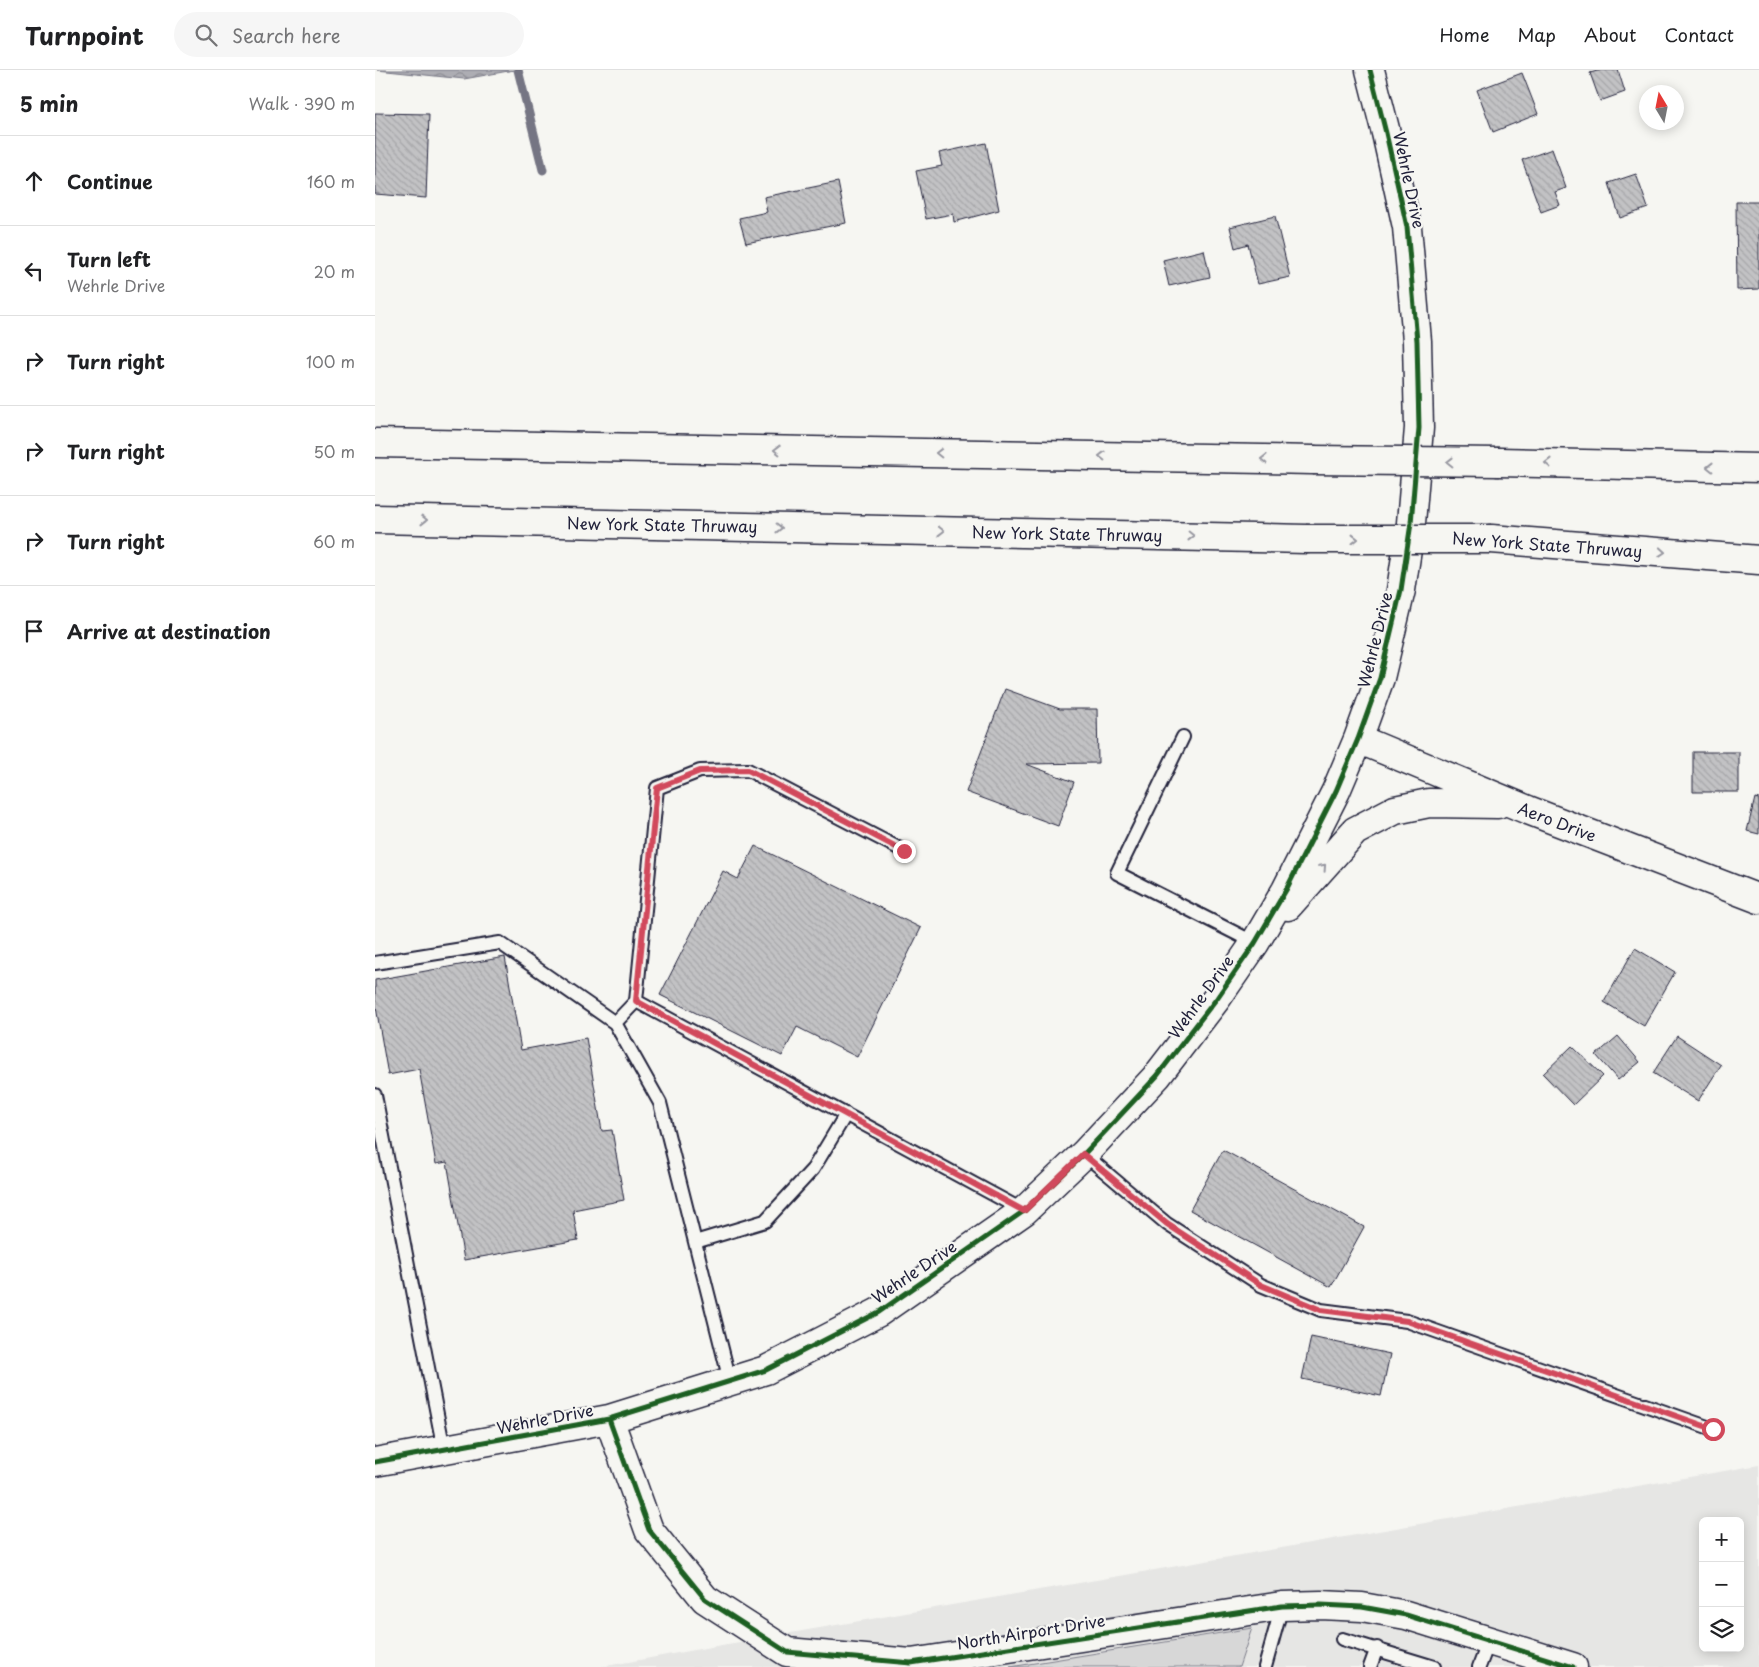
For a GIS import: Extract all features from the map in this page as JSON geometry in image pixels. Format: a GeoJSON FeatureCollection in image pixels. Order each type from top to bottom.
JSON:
{"type":"FeatureCollection","features":[{"type":"Feature","properties":{"kind":"main road","name":"Wehrle Drive"},"geometry":{"type":"LineString","coordinates":[[375,1462],[609,1419],[766,1370],[879,1312],[1024,1211],[1083,1154],[1157,1076],[1217,998],[1255,942],[1286,890],[1332,800],[1358,739],[1380,678],[1401,590],[1411,523],[1419,428],[1417,341],[1407,227],[1387,133],[1370,70]]}},
{"type":"Feature","properties":{"kind":"main road"},"geometry":{"type":"LineString","coordinates":[[375,443],[1759,468]]}},
{"type":"Feature","properties":{"kind":"main road","name":"New York State Thruway"},"geometry":{"type":"LineString","coordinates":[[375,519],[1306,539],[1491,539],[1759,560]]}},
{"type":"Feature","properties":{"kind":"main road","name":"Aero Drive"},"geometry":{"type":"LineString","coordinates":[[1358,739],[1512,804],[1759,899]]}},
{"type":"Feature","properties":{"kind":"main road"},"geometry":{"type":"LineString","coordinates":[[1255,942],[1355,831],[1395,810],[1429,803],[1512,804]]}},
{"type":"Feature","properties":{"kind":"main road","name":"North Airport Drive"},"geometry":{"type":"LineString","coordinates":[[609,1419],[649,1530],[705,1599],[787,1652],[906,1665],[1282,1606],[1321,1605],[1362,1607],[1406,1615],[1573,1667]]}},
{"type":"Feature","properties":{"kind":"lane"},"geometry":{"type":"LineString","coordinates":[[1183,737],[1117,873],[1255,942]]}},
{"type":"Feature","properties":{"kind":"lane"},"geometry":{"type":"LineString","coordinates":[[615,1022],[636,1001],[657,788],[700,771],[748,770],[904,851]]}},
{"type":"Feature","properties":{"kind":"lane"},"geometry":{"type":"LineString","coordinates":[[375,963],[500,943],[615,1022],[659,1103],[730,1381]]}},
{"type":"Feature","properties":{"kind":"lane"},"geometry":{"type":"LineString","coordinates":[[636,1001],[1024,1211]]}},
{"type":"Feature","properties":{"kind":"lane"},"geometry":{"type":"LineString","coordinates":[[375,1095],[444,1450]]}},
{"type":"Feature","properties":{"kind":"lane"},"geometry":{"type":"LineString","coordinates":[[695,1242],[765,1221],[813,1169],[846,1114]]}},
{"type":"Feature","properties":{"kind":"lane"},"geometry":{"type":"LineString","coordinates":[[1083,1154],[1167,1224],[1261,1285],[1321,1310],[1407,1321],[1713,1429]]}},
{"type":"Feature","properties":{"kind":"lane"},"geometry":{"type":"LineString","coordinates":[[1265,1667],[1282,1606]]}},
{"type":"Feature","properties":{"kind":"lane"},"geometry":{"type":"LineString","coordinates":[[1342,1639],[1377,1648],[1434,1667]]}},
{"type":"Feature","properties":{"kind":"lane"},"geometry":{"type":"LineString","coordinates":[[1479,1667],[1489,1641]]}},
{"type":"Feature","properties":{"kind":"lane"},"geometry":{"type":"LineString","coordinates":[[1370,1667],[1377,1648]]}},
{"type":"Feature","properties":{"kind":"shaded area"},"geometry":{"type":"Polygon","coordinates":[[[1759,1465],[1759,1667],[601,1667],[716,1646],[1759,1465]]]}},
{"type":"Feature","properties":{"kind":"shaded area"},"geometry":{"type":"Polygon","coordinates":[[[1252,1628],[1239,1667],[1010,1667],[1252,1628]]]}},
{"type":"Feature","properties":{"kind":"water"},"geometry":{"type":"Polygon","coordinates":[[[377,70],[514,70],[464,79],[377,70]]]}},
{"type":"Feature","properties":{"kind":"building"},"geometry":{"type":"Polygon","coordinates":[[[1601,70],[1618,70],[1625,92],[1600,101],[1590,73],[1601,70]]]}},
{"type":"Feature","properties":{"kind":"building"},"geometry":{"type":"Polygon","coordinates":[[[1522,73],[1538,114],[1493,132],[1477,90],[1522,73]]]}},
{"type":"Feature","properties":{"kind":"building"},"geometry":{"type":"Polygon","coordinates":[[[375,113],[429,114],[426,198],[375,194],[375,113]]]}},
{"type":"Feature","properties":{"kind":"building"},"geometry":{"type":"Polygon","coordinates":[[[986,143],[999,210],[954,222],[953,214],[926,219],[916,171],[942,166],[939,153],[986,143]]]}},
{"type":"Feature","properties":{"kind":"building"},"geometry":{"type":"Polygon","coordinates":[[[1552,149],[1566,188],[1555,192],[1560,205],[1541,212],[1522,160],[1552,149]]]}},
{"type":"Feature","properties":{"kind":"building"},"geometry":{"type":"Polygon","coordinates":[[[1636,174],[1648,208],[1620,218],[1609,183],[1636,174]]]}},
{"type":"Feature","properties":{"kind":"building"},"geometry":{"type":"Polygon","coordinates":[[[838,182],[846,223],[746,243],[739,218],[767,212],[764,197],[838,182]]]}},
{"type":"Feature","properties":{"kind":"building"},"geometry":{"type":"Polygon","coordinates":[[[1736,202],[1759,202],[1759,289],[1737,290],[1736,202]]]}},
{"type":"Feature","properties":{"kind":"building"},"geometry":{"type":"Polygon","coordinates":[[[1275,216],[1290,277],[1258,284],[1248,244],[1235,248],[1230,227],[1275,216]]]}},
{"type":"Feature","properties":{"kind":"building"},"geometry":{"type":"Polygon","coordinates":[[[1204,250],[1210,277],[1169,286],[1163,260],[1204,250]]]}},
{"type":"Feature","properties":{"kind":"building"},"geometry":{"type":"Polygon","coordinates":[[[1005,689],[1060,709],[1097,709],[1098,763],[1026,764],[1074,782],[1058,826],[966,792],[1005,689]]]}},
{"type":"Feature","properties":{"kind":"building"},"geometry":{"type":"Polygon","coordinates":[[[1693,752],[1739,752],[1739,792],[1693,792],[1693,752]]]}},
{"type":"Feature","properties":{"kind":"building"},"geometry":{"type":"Polygon","coordinates":[[[1755,798],[1759,799],[1759,834],[1747,831],[1755,798]]]}},
{"type":"Feature","properties":{"kind":"building"},"geometry":{"type":"Polygon","coordinates":[[[755,846],[921,928],[857,1057],[797,1027],[782,1056],[660,995],[723,871],[738,879],[755,846]]]}},
{"type":"Feature","properties":{"kind":"building"},"geometry":{"type":"Polygon","coordinates":[[[1635,948],[1675,972],[1644,1026],[1604,1002],[1635,948]]]}},
{"type":"Feature","properties":{"kind":"building"},"geometry":{"type":"Polygon","coordinates":[[[505,957],[521,1050],[586,1038],[602,1131],[612,1130],[624,1200],[573,1210],[578,1240],[464,1260],[447,1162],[436,1164],[419,1069],[388,1075],[375,1001],[375,980],[505,957]]]}},
{"type":"Feature","properties":{"kind":"building"},"geometry":{"type":"Polygon","coordinates":[[[1618,1036],[1640,1062],[1618,1080],[1596,1055],[1618,1036]]]}},
{"type":"Feature","properties":{"kind":"building"},"geometry":{"type":"Polygon","coordinates":[[[1677,1036],[1721,1065],[1698,1101],[1653,1073],[1677,1036]]]}},
{"type":"Feature","properties":{"kind":"building"},"geometry":{"type":"Polygon","coordinates":[[[1572,1046],[1603,1076],[1573,1105],[1543,1074],[1572,1046]]]}},
{"type":"Feature","properties":{"kind":"building"},"geometry":{"type":"Polygon","coordinates":[[[1223,1150],[1364,1227],[1331,1287],[1190,1210],[1223,1150]]]}},
{"type":"Feature","properties":{"kind":"building"},"geometry":{"type":"Polygon","coordinates":[[[1311,1337],[1390,1354],[1381,1396],[1302,1379],[1311,1337]]]}},
{"type":"Feature","properties":{"kind":"waterway"},"geometry":{"type":"LineString","coordinates":[[518,70],[543,170]]}},
{"type":"Feature","properties":{"kind":"cycle path"},"geometry":{"type":"LineString","coordinates":[[375,1462],[609,1419],[766,1370],[879,1312],[1024,1211],[1084,1154],[1157,1076],[1217,998],[1255,943],[1286,890],[1336,791],[1358,739],[1380,678],[1401,590],[1411,523],[1419,428],[1417,341],[1407,227],[1370,70]]}},
{"type":"Feature","properties":{"kind":"cycle path"},"geometry":{"type":"LineString","coordinates":[[609,1419],[649,1530],[705,1599],[787,1652],[911,1663],[1282,1606],[1321,1605],[1362,1607],[1406,1615],[1573,1667]]}},
{"type":"Feature","properties":{"kind":"route"},"geometry":{"type":"LineString","coordinates":[[904,851],[748,770],[700,771],[657,788],[636,1001],[1024,1211],[1083,1154],[1167,1224],[1261,1285],[1321,1310],[1407,1321],[1713,1429]]}}]}
